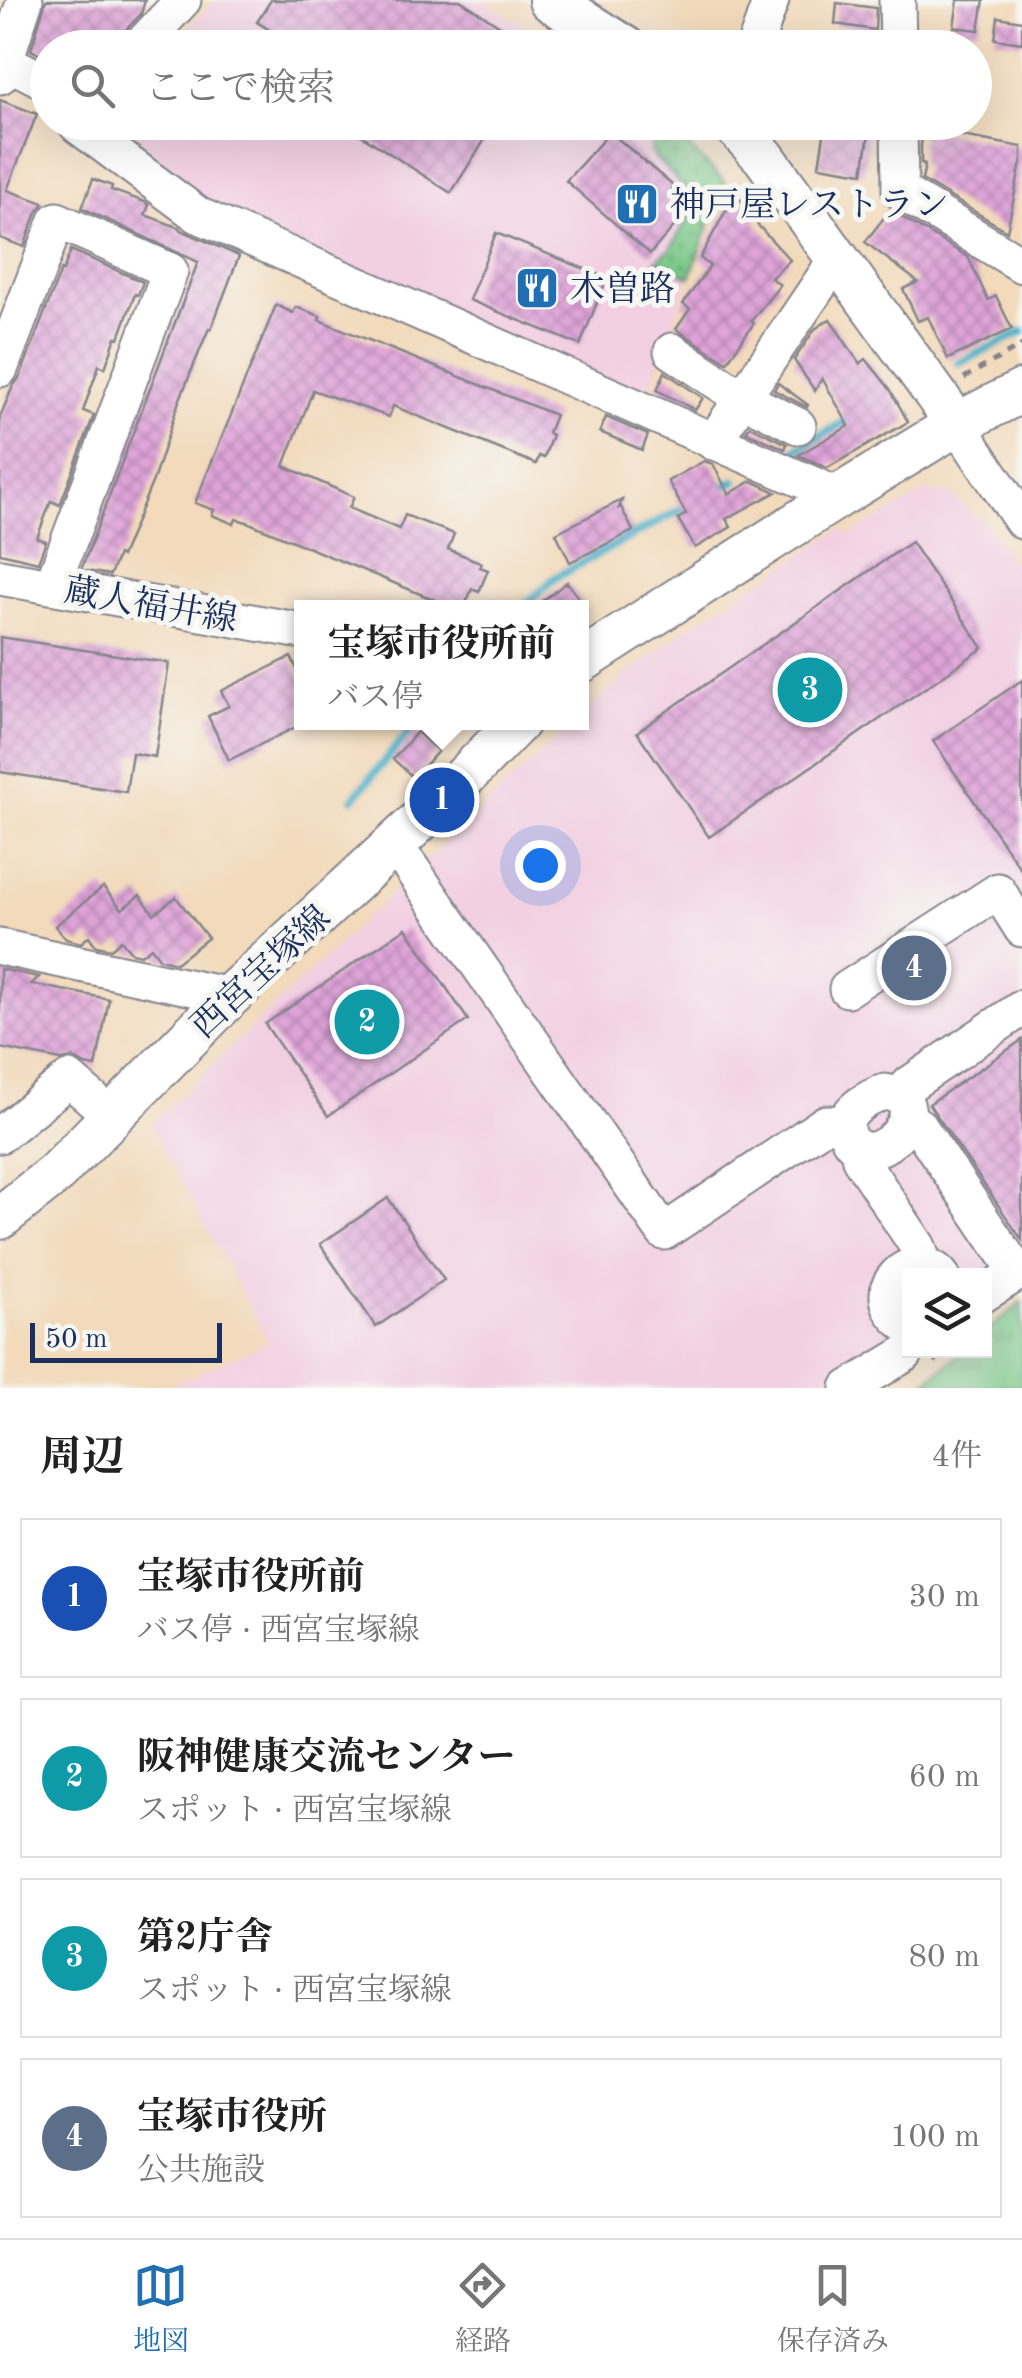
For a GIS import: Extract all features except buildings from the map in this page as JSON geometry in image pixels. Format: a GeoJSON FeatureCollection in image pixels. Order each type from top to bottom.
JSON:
{"type":"FeatureCollection","features":[{"type":"Feature","properties":{"kind":"main road"},"geometry":{"type":"LineString","coordinates":[[550,0],[598,30]]}},
{"type":"Feature","properties":{"kind":"main road"},"geometry":{"type":"LineString","coordinates":[[748,140],[956,424]]}},
{"type":"Feature","properties":{"kind":"main road"},"geometry":{"type":"LineString","coordinates":[[589,654],[956,424],[1022,391]]}},
{"type":"Feature","properties":{"kind":"main road","name":"西宮宝塚線"},"geometry":{"type":"LineString","coordinates":[[0,1218],[55,1174],[230,996],[394,847],[510,730]]}},
{"type":"Feature","properties":{"kind":"street"},"geometry":{"type":"LineString","coordinates":[[25,0],[2,66],[30,76]]}},
{"type":"Feature","properties":{"kind":"street"},"geometry":{"type":"LineString","coordinates":[[155,30],[183,0]]}},
{"type":"Feature","properties":{"kind":"street"},"geometry":{"type":"LineString","coordinates":[[760,30],[770,0]]}},
{"type":"Feature","properties":{"kind":"street"},"geometry":{"type":"LineString","coordinates":[[897,0],[898,30]]}},
{"type":"Feature","properties":{"kind":"street"},"geometry":{"type":"LineString","coordinates":[[98,140],[198,215],[838,496]]}},
{"type":"Feature","properties":{"kind":"street"},"geometry":{"type":"LineString","coordinates":[[899,140],[900,191],[1022,265]]}},
{"type":"Feature","properties":{"kind":"street"},"geometry":{"type":"LineString","coordinates":[[0,369],[57,220],[170,271],[52,586]]}},
{"type":"Feature","properties":{"kind":"street"},"geometry":{"type":"LineString","coordinates":[[712,442],[836,260]]}},
{"type":"Feature","properties":{"kind":"street"},"geometry":{"type":"LineString","coordinates":[[672,351],[742,398],[798,426]]}},
{"type":"Feature","properties":{"kind":"street"},"geometry":{"type":"LineString","coordinates":[[956,424],[1022,521]]}},
{"type":"Feature","properties":{"kind":"street","name":"蔵人福井線"},"geometry":{"type":"LineString","coordinates":[[0,577],[294,629]]}},
{"type":"Feature","properties":{"kind":"street"},"geometry":{"type":"LineString","coordinates":[[394,847],[664,1232],[826,1123],[852,1135]]}},
{"type":"Feature","properties":{"kind":"street"},"geometry":{"type":"LineString","coordinates":[[847,990],[998,891],[1022,928]]}},
{"type":"Feature","properties":{"kind":"street"},"geometry":{"type":"LineString","coordinates":[[0,947],[230,996]]}},
{"type":"Feature","properties":{"kind":"street"},"geometry":{"type":"LineString","coordinates":[[903,1109],[910,1084],[1022,1008]]}},
{"type":"Feature","properties":{"kind":"street"},"geometry":{"type":"LineString","coordinates":[[0,1135],[69,1079],[112,1116]]}},
{"type":"Feature","properties":{"kind":"street"},"geometry":{"type":"LineString","coordinates":[[932,1268],[860,1160],[852,1135],[852,1111],[884,1092],[919,1126],[1020,1271],[992,1289]]}},
{"type":"Feature","properties":{"kind":"street"},"geometry":{"type":"LineString","coordinates":[[902,1272],[887,1288],[886,1300],[902,1331]]}},
{"type":"Feature","properties":{"kind":"street"},"geometry":{"type":"LineString","coordinates":[[849,1388],[902,1345]]}},
{"type":"Feature","properties":{"kind":"path"},"geometry":{"type":"LineString","coordinates":[[964,378],[1022,345]]}},
{"type":"Feature","properties":{"kind":"shaded area"},"geometry":{"type":"Polygon","coordinates":[[[215,0],[483,0],[531,30],[186,30],[215,0]]]}},
{"type":"Feature","properties":{"kind":"shaded area"},"geometry":{"type":"Polygon","coordinates":[[[119,140],[682,140],[725,182],[644,400],[205,209],[119,140]]]}},
{"type":"Feature","properties":{"kind":"shaded area"},"geometry":{"type":"Polygon","coordinates":[[[925,492],[950,494],[986,525],[1022,578],[1022,1255],[992,1272],[992,1268],[902,1268],[902,1338],[819,1388],[166,1388],[268,1342],[150,1125],[566,730],[589,730],[589,709],[618,682],[685,630],[840,530],[850,535],[925,492]]]}},
{"type":"Feature","properties":{"kind":"green space"},"geometry":{"type":"Polygon","coordinates":[[[654,140],[682,140],[725,182],[690,277],[656,261],[671,248],[690,214],[682,186],[651,153],[654,140]]]}},
{"type":"Feature","properties":{"kind":"green space"},"geometry":{"type":"Polygon","coordinates":[[[1022,1302],[1022,1388],[918,1388],[955,1358],[992,1358],[992,1327],[1022,1302]]]}},
{"type":"Feature","properties":{"kind":"waterway"},"geometry":{"type":"LineString","coordinates":[[959,363],[1022,332]]}},
{"type":"Feature","properties":{"kind":"waterway"},"geometry":{"type":"LineString","coordinates":[[783,457],[853,417]]}},
{"type":"Feature","properties":{"kind":"waterway"},"geometry":{"type":"LineString","coordinates":[[717,491],[735,481]]}},
{"type":"Feature","properties":{"kind":"waterway"},"geometry":{"type":"LineString","coordinates":[[531,600],[556,577],[691,504]]}},
{"type":"Feature","properties":{"kind":"waterway"},"geometry":{"type":"LineString","coordinates":[[353,799],[410,730]]}},
{"type":"Feature","properties":{"kind":"place","name":"神戸屋レストラン"},"geometry":{"type":"Point","coordinates":[637,204]}},
{"type":"Feature","properties":{"kind":"place","name":"木曽路"},"geometry":{"type":"Point","coordinates":[537,288]}},
{"type":"Feature","properties":{"kind":"place","name":"第2庁舎"},"geometry":{"type":"Point","coordinates":[810,690]}},
{"type":"Feature","properties":{"kind":"place","name":"宝塚市役所前"},"geometry":{"type":"Point","coordinates":[442,800]}},
{"type":"Feature","properties":{"kind":"place","name":"宝塚市役所"},"geometry":{"type":"Point","coordinates":[914,968]}},
{"type":"Feature","properties":{"kind":"place","name":"阪神健康交流センター"},"geometry":{"type":"Point","coordinates":[367,1022]}}]}
